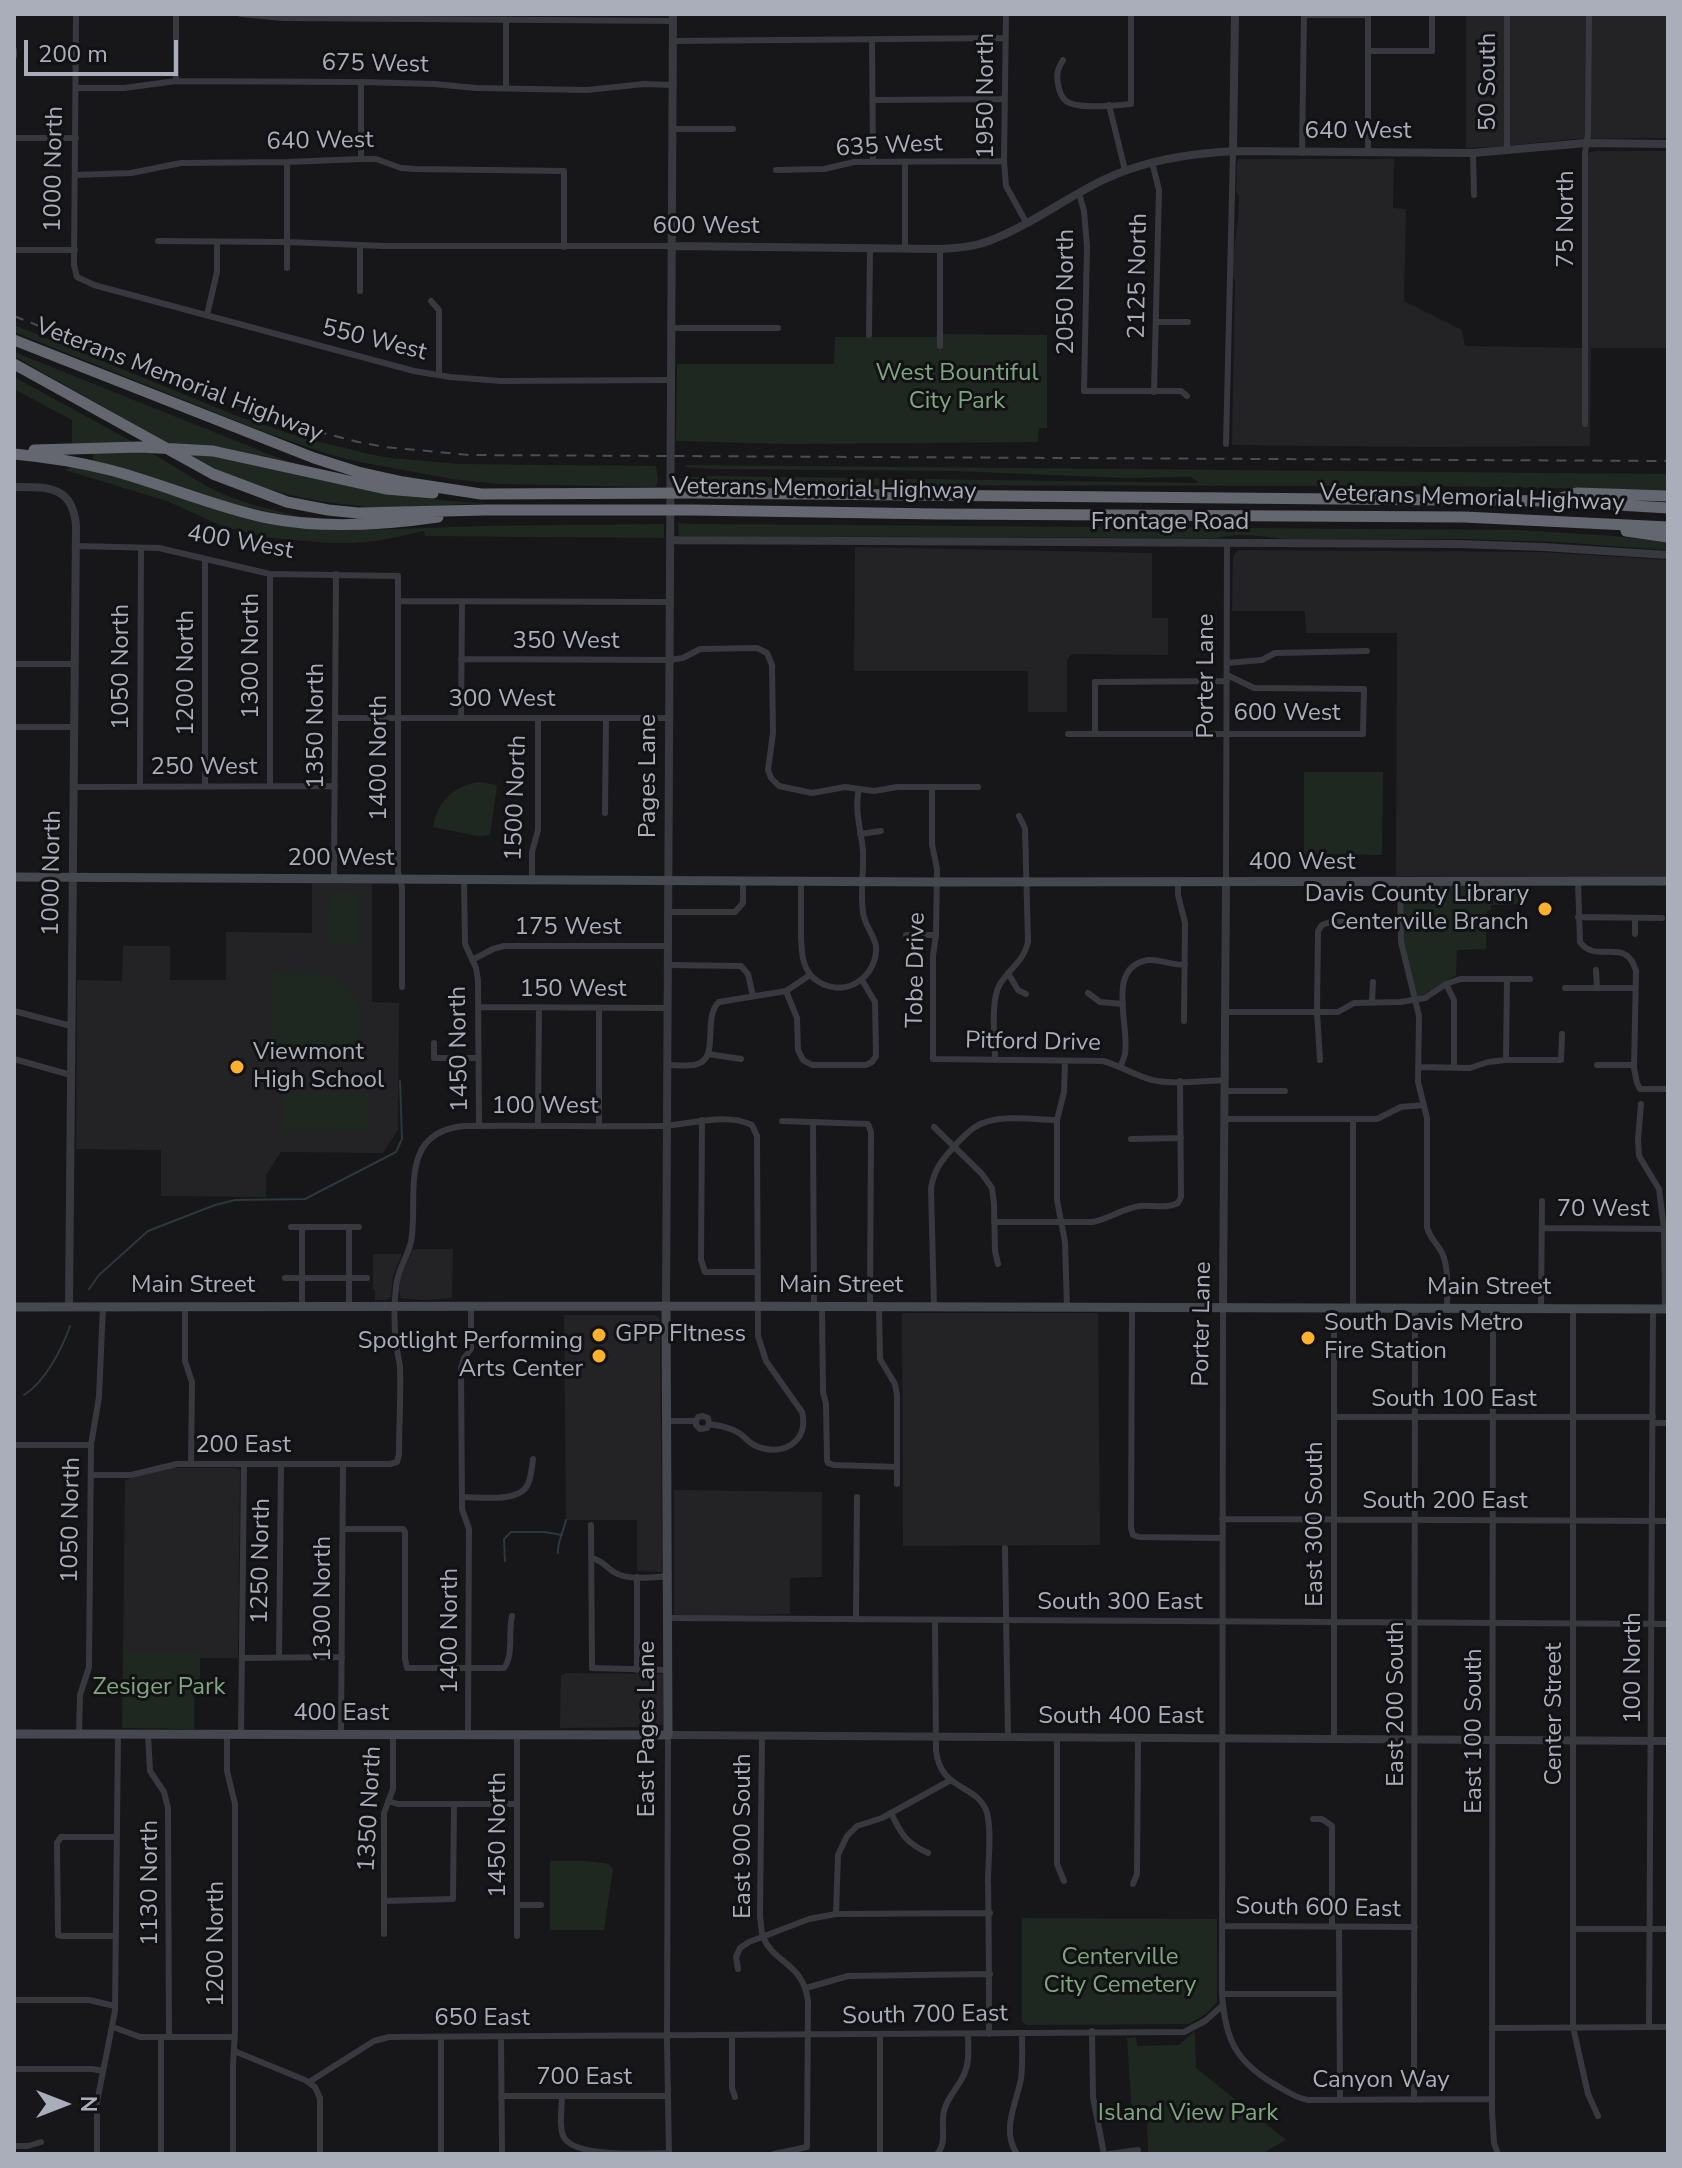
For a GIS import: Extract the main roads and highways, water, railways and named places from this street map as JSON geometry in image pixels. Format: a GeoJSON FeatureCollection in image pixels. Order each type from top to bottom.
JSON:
{"type":"FeatureCollection","features":[{"type":"Feature","properties":{"kind":"highway","name":"Veterans Memorial Highway"},"geometry":{"type":"LineString","coordinates":[[14,340],[314,458],[403,482],[481,494],[654,492],[1551,501],[1668,508]]}},
{"type":"Feature","properties":{"kind":"highway","name":"Veterans Memorial Highway"},"geometry":{"type":"LineString","coordinates":[[14,364],[213,474],[287,502],[358,513],[693,510],[1464,517],[1668,527]]}},
{"type":"Feature","properties":{"kind":"highway"},"geometry":{"type":"LineString","coordinates":[[14,452],[185,448],[238,455],[386,489],[481,494]]}},
{"type":"Feature","properties":{"kind":"highway"},"geometry":{"type":"LineString","coordinates":[[14,452],[109,470],[221,506],[296,522],[354,525],[412,521],[486,510]]}},
{"type":"Feature","properties":{"kind":"highway"},"geometry":{"type":"LineString","coordinates":[[1551,501],[1577,493],[1668,496]]}},
{"type":"Feature","properties":{"kind":"highway"},"geometry":{"type":"LineString","coordinates":[[1562,522],[1668,537]]}},
{"type":"Feature","properties":{"kind":"main road","name":"200 West"},"geometry":{"type":"LineString","coordinates":[[14,877],[937,882]]}},
{"type":"Feature","properties":{"kind":"main road","name":"400 West"},"geometry":{"type":"LineString","coordinates":[[937,882],[1668,881]]}},
{"type":"Feature","properties":{"kind":"main road","name":"East Pages Lane"},"geometry":{"type":"LineString","coordinates":[[666,1306],[668,1735]]}},
{"type":"Feature","properties":{"kind":"main road","name":"Main Street"},"geometry":{"type":"LineString","coordinates":[[14,1307],[1666,1309]]}},
{"type":"Feature","properties":{"kind":"main road","name":"400 East"},"geometry":{"type":"LineString","coordinates":[[14,1734],[668,1735]]}},
{"type":"Feature","properties":{"kind":"waterway"},"geometry":{"type":"LineString","coordinates":[[89,1289],[99,1275],[148,1231],[235,1200],[305,1199],[396,1152],[402,1139],[400,1081]]}},
{"type":"Feature","properties":{"kind":"waterway"},"geometry":{"type":"LineString","coordinates":[[24,1395],[39,1382],[52,1364],[70,1326]]}},
{"type":"Feature","properties":{"kind":"waterway"},"geometry":{"type":"LineString","coordinates":[[558,1553],[566,1520]]}},
{"type":"Feature","properties":{"kind":"waterway"},"geometry":{"type":"LineString","coordinates":[[505,1561],[504,1539],[511,1532],[562,1535]]}},
{"type":"Feature","properties":{"kind":"railway"},"geometry":{"type":"LineString","coordinates":[[14,316],[297,426],[385,447],[469,455],[1668,461]]}},
{"type":"Feature","properties":{"kind":"place","name":"Davis County Library Centerville Branch"},"geometry":{"type":"Point","coordinates":[1545,909]}},
{"type":"Feature","properties":{"kind":"place","name":"Viewmont High School"},"geometry":{"type":"Point","coordinates":[237,1067]}},
{"type":"Feature","properties":{"kind":"place","name":"GPP FItness"},"geometry":{"type":"Point","coordinates":[599,1335]}},
{"type":"Feature","properties":{"kind":"place","name":"South Davis Metro Fire Station"},"geometry":{"type":"Point","coordinates":[1308,1338]}},
{"type":"Feature","properties":{"kind":"place","name":"Spotlight Performing Arts Center"},"geometry":{"type":"Point","coordinates":[599,1356]}},
{"type":"Feature","properties":{"kind":"park label","name":"West Bountiful City Park"},"geometry":{"type":"Point","coordinates":[957,388]}},
{"type":"Feature","properties":{"kind":"park label","name":"Zesiger Park"},"geometry":{"type":"Point","coordinates":[159,1688]}},
{"type":"Feature","properties":{"kind":"park label","name":"Centerville City Cemetery"},"geometry":{"type":"Point","coordinates":[1120,1972]}},
{"type":"Feature","properties":{"kind":"park label","name":"Island View Park"},"geometry":{"type":"Point","coordinates":[1188,2114]}}]}
